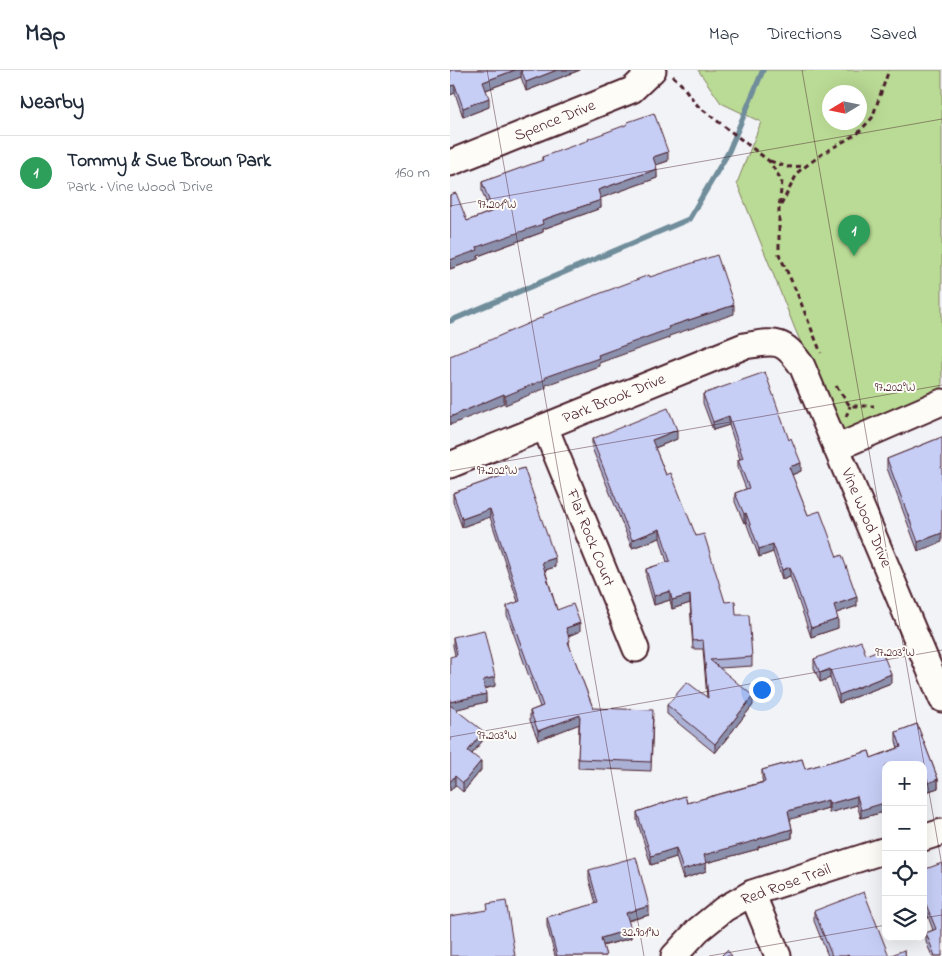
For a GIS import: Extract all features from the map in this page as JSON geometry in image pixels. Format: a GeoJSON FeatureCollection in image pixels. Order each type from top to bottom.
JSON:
{"type":"FeatureCollection","features":[{"type":"Feature","properties":{"kind":"street","name":"Spence Drive"},"geometry":{"type":"LineString","coordinates":[[450,163],[632,90],[653,70]]}},
{"type":"Feature","properties":{"kind":"street","name":"Park Brook Drive"},"geometry":{"type":"LineString","coordinates":[[450,465],[744,346],[766,342],[781,344]]}},
{"type":"Feature","properties":{"kind":"street","name":"Vine Wood Drive"},"geometry":{"type":"LineString","coordinates":[[781,344],[791,350],[802,366],[942,699]]}},
{"type":"Feature","properties":{"kind":"street"},"geometry":{"type":"LineString","coordinates":[[836,448],[942,402]]}},
{"type":"Feature","properties":{"kind":"street","name":"Flat Rock Court"},"geometry":{"type":"LineString","coordinates":[[545,427],[636,649]]}},
{"type":"Feature","properties":{"kind":"street"},"geometry":{"type":"LineString","coordinates":[[927,837],[942,832]]}},
{"type":"Feature","properties":{"kind":"street","name":"Red Rose Trail"},"geometry":{"type":"LineString","coordinates":[[674,956],[698,930],[724,909],[752,893],[883,851]]}},
{"type":"Feature","properties":{"kind":"street"},"geometry":{"type":"LineString","coordinates":[[752,893],[778,956]]}},
{"type":"Feature","properties":{"kind":"path"},"geometry":{"type":"LineString","coordinates":[[667,70],[698,106],[769,161],[782,181],[779,208],[779,254],[822,355]]}},
{"type":"Feature","properties":{"kind":"path"},"geometry":{"type":"LineString","coordinates":[[779,208],[798,172],[822,154],[858,134],[872,118],[890,70]]}},
{"type":"Feature","properties":{"kind":"path"},"geometry":{"type":"LineString","coordinates":[[769,161],[787,167],[806,166]]}},
{"type":"Feature","properties":{"kind":"path"},"geometry":{"type":"LineString","coordinates":[[832,382],[850,406],[872,407],[881,404]]}},
{"type":"Feature","properties":{"kind":"green space"},"geometry":{"type":"Polygon","coordinates":[[[698,70],[942,70],[942,393],[841,435],[795,329],[737,183],[761,122],[721,103],[698,70]]]}},
{"type":"Feature","properties":{"kind":"building"},"geometry":{"type":"Polygon","coordinates":[[[450,70],[515,70],[483,82],[489,98],[463,108],[455,85],[450,86],[450,70]]]}},
{"type":"Feature","properties":{"kind":"building"},"geometry":{"type":"Polygon","coordinates":[[[521,70],[557,70],[526,82],[521,70]]]}},
{"type":"Feature","properties":{"kind":"building"},"geometry":{"type":"Polygon","coordinates":[[[654,113],[668,152],[653,157],[657,169],[598,190],[601,200],[542,220],[543,224],[477,247],[478,250],[450,260],[450,195],[456,193],[467,221],[493,211],[482,182],[543,160],[542,157],[654,113]]]}},
{"type":"Feature","properties":{"kind":"building"},"geometry":{"type":"Polygon","coordinates":[[[717,255],[734,305],[668,327],[669,329],[598,355],[599,358],[545,377],[546,379],[505,396],[504,394],[450,417],[450,356],[543,317],[543,315],[649,275],[650,277],[717,255]]]}},
{"type":"Feature","properties":{"kind":"building"},"geometry":{"type":"Polygon","coordinates":[[[765,372],[789,440],[791,438],[801,463],[789,467],[808,515],[820,511],[837,557],[842,555],[857,597],[834,605],[838,619],[811,628],[790,567],[782,570],[773,544],[759,549],[746,513],[744,514],[735,493],[749,488],[738,460],[743,458],[729,416],[713,422],[703,394],[765,372]]]}},
{"type":"Feature","properties":{"kind":"building"},"geometry":{"type":"Polygon","coordinates":[[[668,408],[677,430],[652,440],[666,475],[671,473],[696,536],[704,534],[725,602],[735,601],[736,615],[749,615],[752,657],[710,660],[753,696],[715,744],[667,705],[687,682],[708,698],[703,640],[693,641],[690,595],[672,600],[670,591],[654,596],[646,569],[670,561],[660,529],[632,540],[592,439],[668,408]]]}},
{"type":"Feature","properties":{"kind":"building"},"geometry":{"type":"Polygon","coordinates":[[[942,437],[942,533],[918,542],[887,459],[942,437]]]}},
{"type":"Feature","properties":{"kind":"building"},"geometry":{"type":"Polygon","coordinates":[[[524,468],[555,558],[542,562],[557,610],[573,604],[580,623],[566,628],[570,641],[568,642],[593,708],[653,710],[651,762],[578,759],[580,715],[538,731],[530,711],[543,706],[507,606],[520,601],[490,509],[462,519],[453,493],[524,468]]]}},
{"type":"Feature","properties":{"kind":"building"},"geometry":{"type":"Polygon","coordinates":[[[484,630],[495,677],[483,680],[486,694],[450,702],[450,657],[457,655],[453,637],[484,630]]]}},
{"type":"Feature","properties":{"kind":"building"},"geometry":{"type":"Polygon","coordinates":[[[861,641],[866,655],[881,649],[891,674],[839,695],[830,669],[820,673],[814,659],[861,641]]]}},
{"type":"Feature","properties":{"kind":"building"},"geometry":{"type":"Polygon","coordinates":[[[450,705],[483,731],[468,751],[481,761],[463,783],[455,776],[450,782],[450,705]]]}},
{"type":"Feature","properties":{"kind":"building"},"geometry":{"type":"Polygon","coordinates":[[[917,724],[938,779],[927,783],[927,761],[882,761],[882,804],[861,810],[857,796],[829,804],[828,800],[788,811],[792,829],[704,855],[706,863],[683,870],[676,848],[651,856],[637,812],[685,796],[687,803],[765,782],[762,770],[802,759],[805,769],[869,751],[871,758],[901,747],[896,732],[917,724]]]}},
{"type":"Feature","properties":{"kind":"building"},"geometry":{"type":"Polygon","coordinates":[[[636,857],[649,906],[626,913],[631,929],[601,938],[606,956],[557,956],[547,917],[598,903],[589,870],[636,857]]]}},
{"type":"Feature","properties":{"kind":"building"},"geometry":{"type":"Polygon","coordinates":[[[942,863],[942,956],[935,956],[927,936],[927,933],[936,929],[927,907],[927,869],[942,863]]]}},
{"type":"Feature","properties":{"kind":"building"},"geometry":{"type":"Polygon","coordinates":[[[864,892],[889,956],[832,956],[814,911],[864,892]]]}},
{"type":"Feature","properties":{"kind":"building"},"geometry":{"type":"Polygon","coordinates":[[[506,901],[515,956],[450,956],[450,916],[488,910],[487,904],[506,901]]]}},
{"type":"Feature","properties":{"kind":"building"},"geometry":{"type":"Polygon","coordinates":[[[727,950],[732,956],[721,956],[727,950]]]}},
{"type":"Feature","properties":{"kind":"building"},"geometry":{"type":"Polygon","coordinates":[[[904,950],[906,956],[889,956],[904,950]]]}},
{"type":"Feature","properties":{"kind":"waterway"},"geometry":{"type":"LineString","coordinates":[[450,321],[689,219],[728,153],[763,70]]}},
{"type":"Feature","properties":{"kind":"place","name":"Tommy & Sue Brown Park"},"geometry":{"type":"Point","coordinates":[854,256]}}]}
